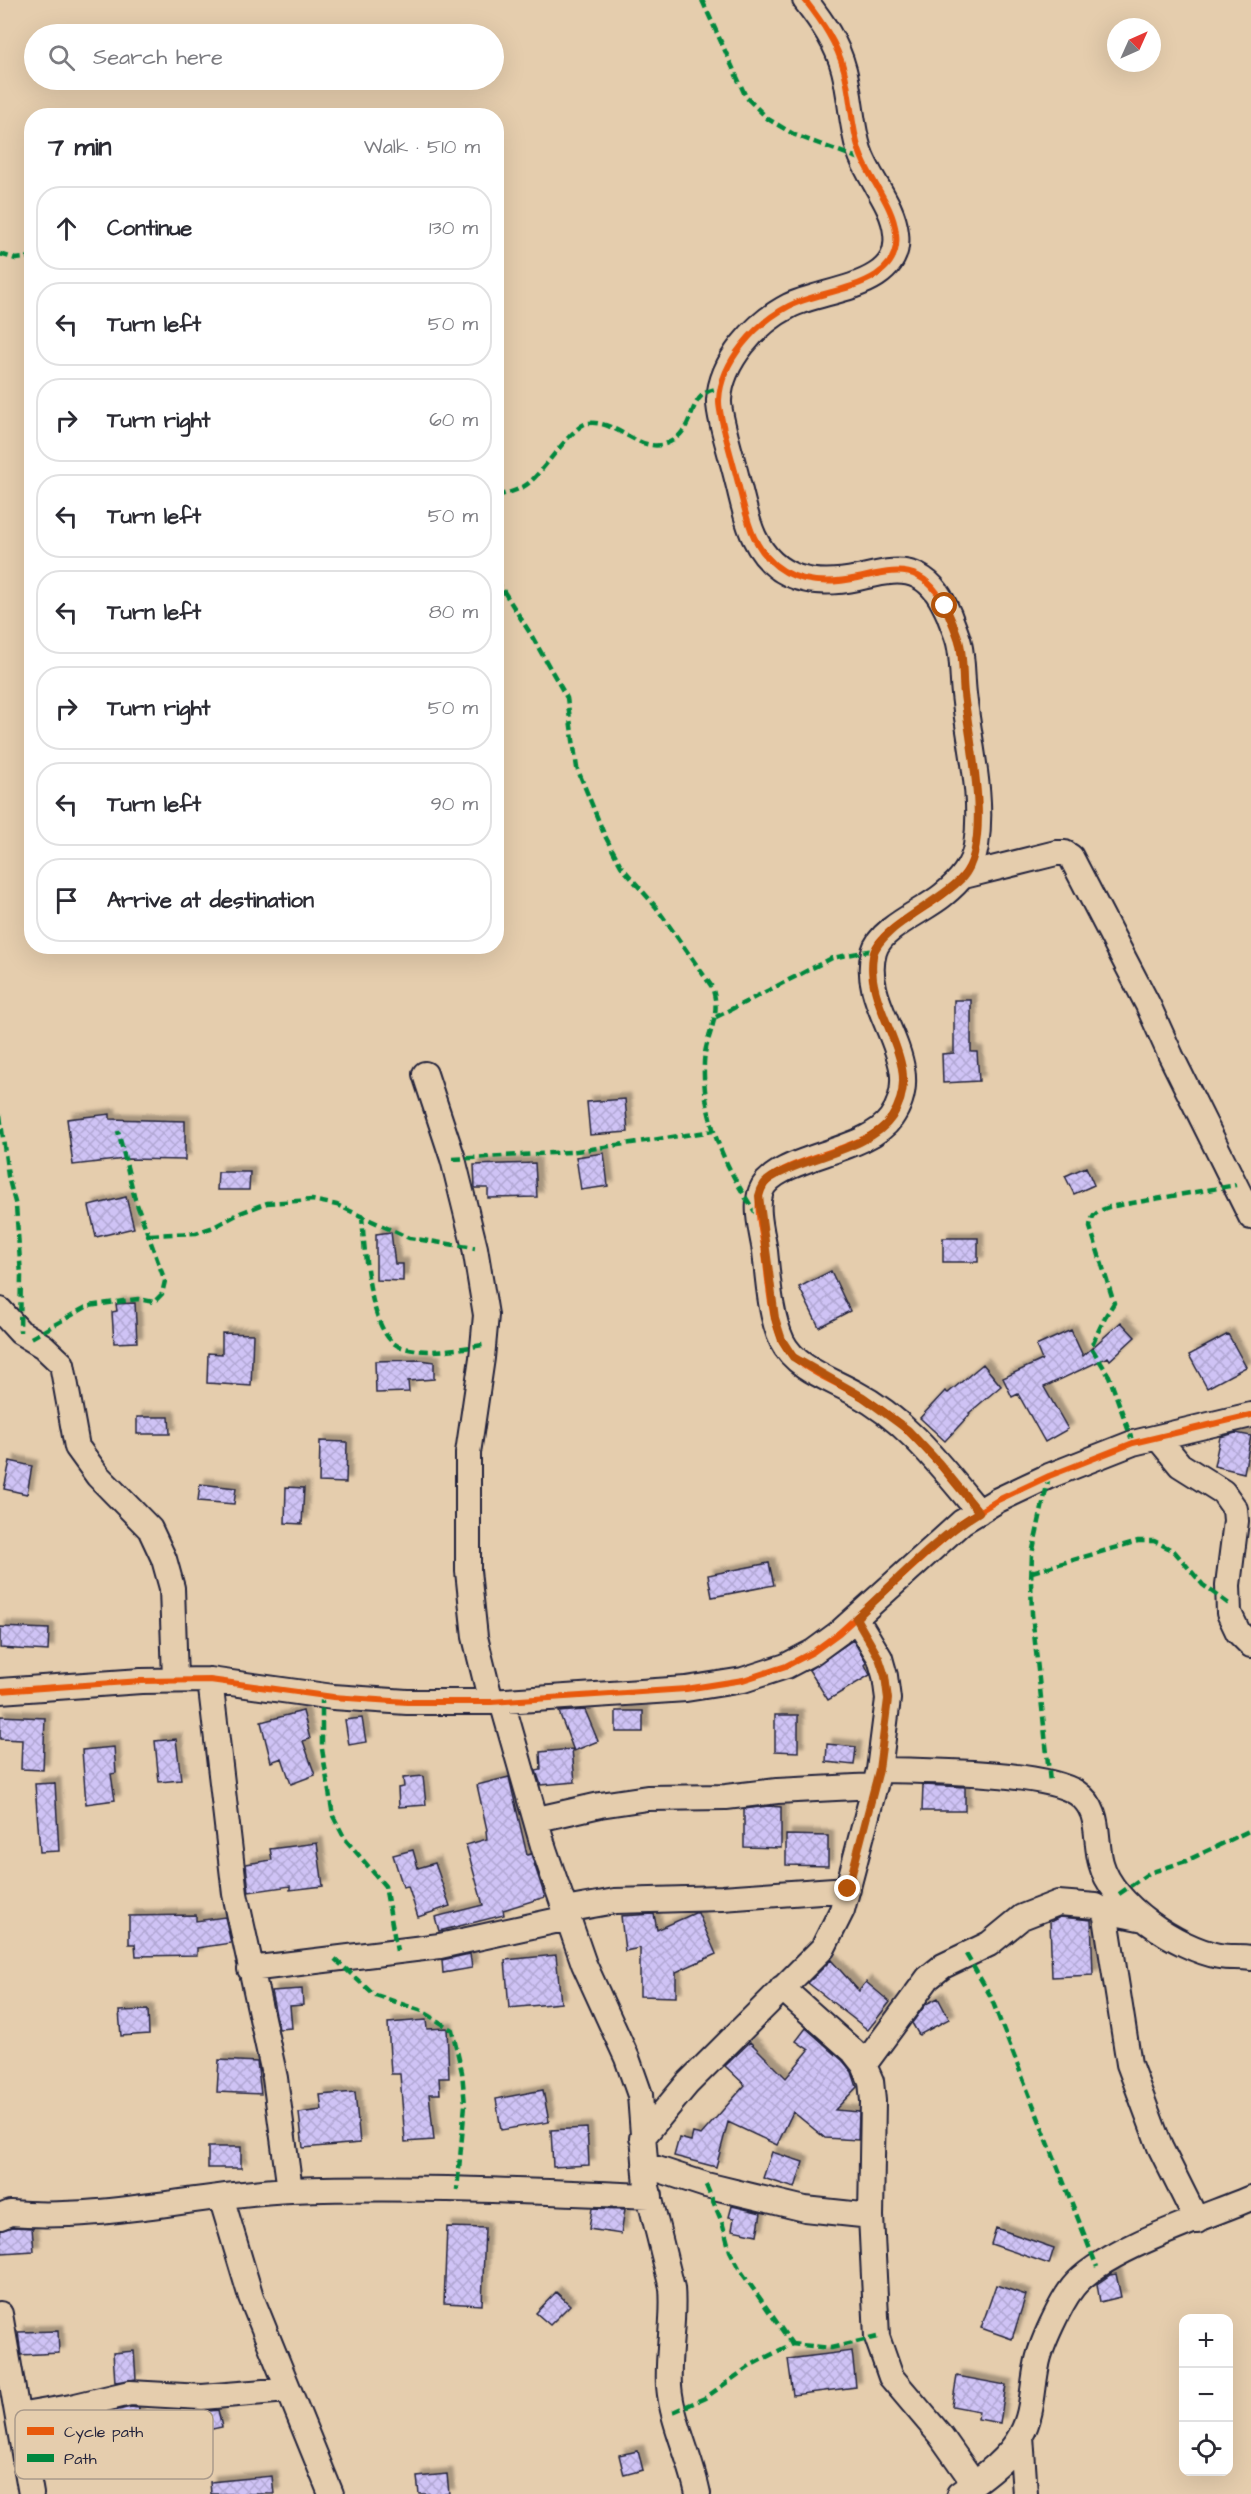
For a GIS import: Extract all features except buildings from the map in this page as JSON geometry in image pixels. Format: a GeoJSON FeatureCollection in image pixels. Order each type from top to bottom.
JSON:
{"type":"FeatureCollection","features":[{"type":"Feature","properties":{"kind":"street"},"geometry":{"type":"LineString","coordinates":[[805,0],[831,34],[844,70],[856,142],[869,175],[893,218],[896,233],[893,261],[872,278],[789,306],[764,323],[739,348],[726,372],[718,402],[754,537],[778,567],[793,577],[808,581],[841,582],[903,571],[918,576],[933,586],[945,606],[959,641],[976,794],[976,845],[964,876],[942,896],[885,935],[874,950],[872,960],[876,994],[903,1068],[901,1093],[891,1118],[879,1131],[857,1143],[808,1160],[774,1176],[765,1183],[759,1196],[762,1230],[775,1318],[782,1340],[793,1357],[863,1397],[908,1430],[939,1463],[979,1512]]}},
{"type":"Feature","properties":{"kind":"street"},"geometry":{"type":"LineString","coordinates":[[964,876],[1056,853],[1065,853],[1071,857],[1148,1005],[1251,1217]]}},
{"type":"Feature","properties":{"kind":"street"},"geometry":{"type":"LineString","coordinates":[[425,1074],[453,1159],[475,1248],[486,1315],[468,1453],[468,1570],[475,1637],[584,1964],[640,2095],[642,2138],[650,2196],[674,2305],[669,2376],[673,2412],[698,2494]]}},
{"type":"Feature","properties":{"kind":"street"},"geometry":{"type":"LineString","coordinates":[[0,1310],[20,1332],[43,1346],[62,1364],[77,1447],[98,1476],[150,1530],[164,1559],[172,1588],[175,1679]]}},
{"type":"Feature","properties":{"kind":"street"},"geometry":{"type":"LineString","coordinates":[[0,1691],[175,1679],[210,1680],[354,1698],[407,1702],[496,1702],[686,1689],[743,1680],[786,1666],[813,1652],[856,1618],[962,1522],[998,1500],[1049,1476],[1133,1443],[1251,1415]]}},
{"type":"Feature","properties":{"kind":"street"},"geometry":{"type":"LineString","coordinates":[[1158,1437],[1180,1465],[1223,1492],[1235,1509],[1236,1521],[1228,1585],[1229,1613],[1231,1622],[1251,1645]]}},
{"type":"Feature","properties":{"kind":"street"},"geometry":{"type":"LineString","coordinates":[[642,2138],[687,2085],[823,1948],[842,1910],[877,1778],[888,1699],[885,1676],[879,1658],[856,1618]]}},
{"type":"Feature","properties":{"kind":"street"},"geometry":{"type":"LineString","coordinates":[[210,1680],[235,1894],[275,2078],[290,2190]]}},
{"type":"Feature","properties":{"kind":"street"},"geometry":{"type":"LineString","coordinates":[[537,1819],[600,1805],[647,1798],[726,1797],[877,1778],[951,1773],[1050,1782],[1074,1791],[1084,1798],[1094,1813],[1102,1866],[1108,1880],[1144,1919],[1181,1943],[1219,1956],[1251,1958]]}},
{"type":"Feature","properties":{"kind":"street"},"geometry":{"type":"LineString","coordinates":[[250,1970],[440,1946],[615,1901],[722,1898],[848,1889]]}},
{"type":"Feature","properties":{"kind":"street"},"geometry":{"type":"LineString","coordinates":[[864,2065],[928,1978],[943,1966],[988,1944],[1022,1917],[1058,1903],[1096,1906],[1105,1911],[1144,1919]]}},
{"type":"Feature","properties":{"kind":"street"},"geometry":{"type":"LineString","coordinates":[[1105,1911],[1130,2064],[1160,2147],[1197,2221]]}},
{"type":"Feature","properties":{"kind":"street"},"geometry":{"type":"LineString","coordinates":[[782,1988],[853,2051],[864,2065],[871,2080],[873,2101],[871,2216],[877,2337],[891,2377],[941,2436],[967,2489],[1008,2454],[1021,2436],[1028,2420],[1037,2362],[1049,2332],[1074,2286],[1097,2267],[1130,2248],[1251,2198]]}},
{"type":"Feature","properties":{"kind":"street"},"geometry":{"type":"LineString","coordinates":[[645,2164],[706,2185],[805,2209],[871,2216]]}},
{"type":"Feature","properties":{"kind":"street"},"geometry":{"type":"LineString","coordinates":[[0,2217],[10,2213],[141,2209],[290,2190],[540,2191],[650,2196]]}},
{"type":"Feature","properties":{"kind":"street"},"geometry":{"type":"LineString","coordinates":[[221,2198],[251,2297],[320,2464],[330,2494]]}},
{"type":"Feature","properties":{"kind":"street"},"geometry":{"type":"LineString","coordinates":[[0,2314],[12,2411]]}},
{"type":"Feature","properties":{"kind":"street"},"geometry":{"type":"LineString","coordinates":[[27,2410],[71,2407],[130,2393],[202,2397],[288,2390]]}},
{"type":"Feature","properties":{"kind":"street"},"geometry":{"type":"LineString","coordinates":[[1021,2436],[1025,2494]]}},
{"type":"Feature","properties":{"kind":"street"},"geometry":{"type":"LineString","coordinates":[[28,2479],[31,2494]]}},
{"type":"Feature","properties":{"kind":"marked path"},"geometry":{"type":"LineString","coordinates":[[702,0],[746,97],[768,119],[795,135],[863,160]]}},
{"type":"Feature","properties":{"kind":"marked path"},"geometry":{"type":"LineString","coordinates":[[0,254],[16,259],[24,258]]}},
{"type":"Feature","properties":{"kind":"marked path"},"geometry":{"type":"LineString","coordinates":[[504,494],[530,482],[567,439],[588,423],[599,423],[610,427],[642,443],[664,444],[675,439],[682,432],[697,401],[703,395],[711,390],[722,388]]}},
{"type":"Feature","properties":{"kind":"marked path"},"geometry":{"type":"LineString","coordinates":[[504,592],[567,698],[577,768],[604,834],[621,866],[656,907],[712,987],[716,1008],[704,1063],[707,1104],[726,1162],[757,1215]]}},
{"type":"Feature","properties":{"kind":"marked path"},"geometry":{"type":"LineString","coordinates":[[716,1017],[832,958],[874,950]]}},
{"type":"Feature","properties":{"kind":"marked path"},"geometry":{"type":"LineString","coordinates":[[0,1115],[8,1176],[16,1206],[21,1275],[20,1332]]}},
{"type":"Feature","properties":{"kind":"marked path"},"geometry":{"type":"LineString","coordinates":[[31,1338],[88,1306],[138,1299],[154,1302],[162,1294],[165,1281],[135,1199],[118,1131]]}},
{"type":"Feature","properties":{"kind":"marked path"},"geometry":{"type":"LineString","coordinates":[[453,1159],[570,1152],[713,1131]]}},
{"type":"Feature","properties":{"kind":"marked path"},"geometry":{"type":"LineString","coordinates":[[1133,1443],[1109,1376],[1091,1347],[1114,1303],[1090,1227],[1092,1219],[1098,1212],[1109,1207],[1236,1185]]}},
{"type":"Feature","properties":{"kind":"marked path"},"geometry":{"type":"LineString","coordinates":[[150,1235],[196,1233],[267,1203],[312,1200],[337,1205],[409,1238],[475,1248]]}},
{"type":"Feature","properties":{"kind":"marked path"},"geometry":{"type":"LineString","coordinates":[[362,1215],[370,1289],[382,1327],[390,1340],[401,1347],[421,1351],[483,1345]]}},
{"type":"Feature","properties":{"kind":"marked path"},"geometry":{"type":"LineString","coordinates":[[1049,1476],[1032,1554],[1031,1582],[1032,1614],[1050,1782]]}},
{"type":"Feature","properties":{"kind":"marked path"},"geometry":{"type":"LineString","coordinates":[[1032,1572],[1138,1541],[1154,1541],[1174,1551],[1203,1585],[1229,1604]]}},
{"type":"Feature","properties":{"kind":"marked path"},"geometry":{"type":"LineString","coordinates":[[322,1695],[322,1749],[333,1816],[345,1839],[385,1886],[397,1951]]}},
{"type":"Feature","properties":{"kind":"marked path"},"geometry":{"type":"LineString","coordinates":[[1119,1894],[1149,1873],[1186,1861],[1251,1830]]}},
{"type":"Feature","properties":{"kind":"marked path"},"geometry":{"type":"LineString","coordinates":[[966,1954],[990,1995],[1097,2267]]}},
{"type":"Feature","properties":{"kind":"marked path"},"geometry":{"type":"LineString","coordinates":[[335,1959],[373,1994],[422,2011],[452,2030],[462,2072],[465,2105],[457,2190]]}},
{"type":"Feature","properties":{"kind":"marked path"},"geometry":{"type":"LineString","coordinates":[[706,2185],[722,2222],[730,2251],[740,2270],[792,2344]]}},
{"type":"Feature","properties":{"kind":"marked path"},"geometry":{"type":"LineString","coordinates":[[673,2412],[705,2398],[753,2364],[792,2344],[831,2348],[877,2337]]}},
{"type":"Feature","properties":{"kind":"cycle path"},"geometry":{"type":"LineString","coordinates":[[805,0],[828,33],[841,60],[859,150],[894,222],[895,251],[887,266],[874,276],[858,284],[789,306],[764,322],[742,345],[726,371],[721,385],[719,407],[744,509],[754,537],[773,563],[785,572],[812,581],[842,581],[888,572],[911,573],[929,583],[940,598],[949,615],[960,649],[977,789],[978,827],[972,861],[960,879],[935,901],[893,928],[878,943],[874,952],[872,973],[876,994],[899,1055],[903,1076],[901,1097],[891,1118],[879,1130],[862,1140],[801,1162],[769,1179],[759,1198],[760,1221],[772,1308],[778,1331],[788,1350],[804,1366],[874,1404],[891,1417],[923,1446],[979,1512]]}},
{"type":"Feature","properties":{"kind":"cycle path"},"geometry":{"type":"LineString","coordinates":[[0,1691],[141,1681],[210,1680],[333,1697],[407,1702],[491,1702],[686,1689],[743,1680],[786,1666],[813,1652],[839,1633],[962,1522],[998,1500],[1049,1476],[1133,1443],[1251,1415]]}},
{"type":"Feature","properties":{"kind":"route"},"geometry":{"type":"LineString","coordinates":[[848,1889],[879,1770],[888,1699],[885,1676],[879,1658],[856,1618],[920,1558],[962,1522],[979,1512],[939,1463],[908,1430],[863,1397],[793,1357],[782,1340],[775,1318],[760,1220],[759,1196],[765,1183],[774,1176],[808,1160],[857,1143],[879,1131],[891,1118],[898,1105],[903,1083],[903,1068],[898,1048],[876,994],[872,960],[874,950],[885,935],[942,896],[964,876],[976,845],[976,794],[959,641],[945,606]]}}]}
